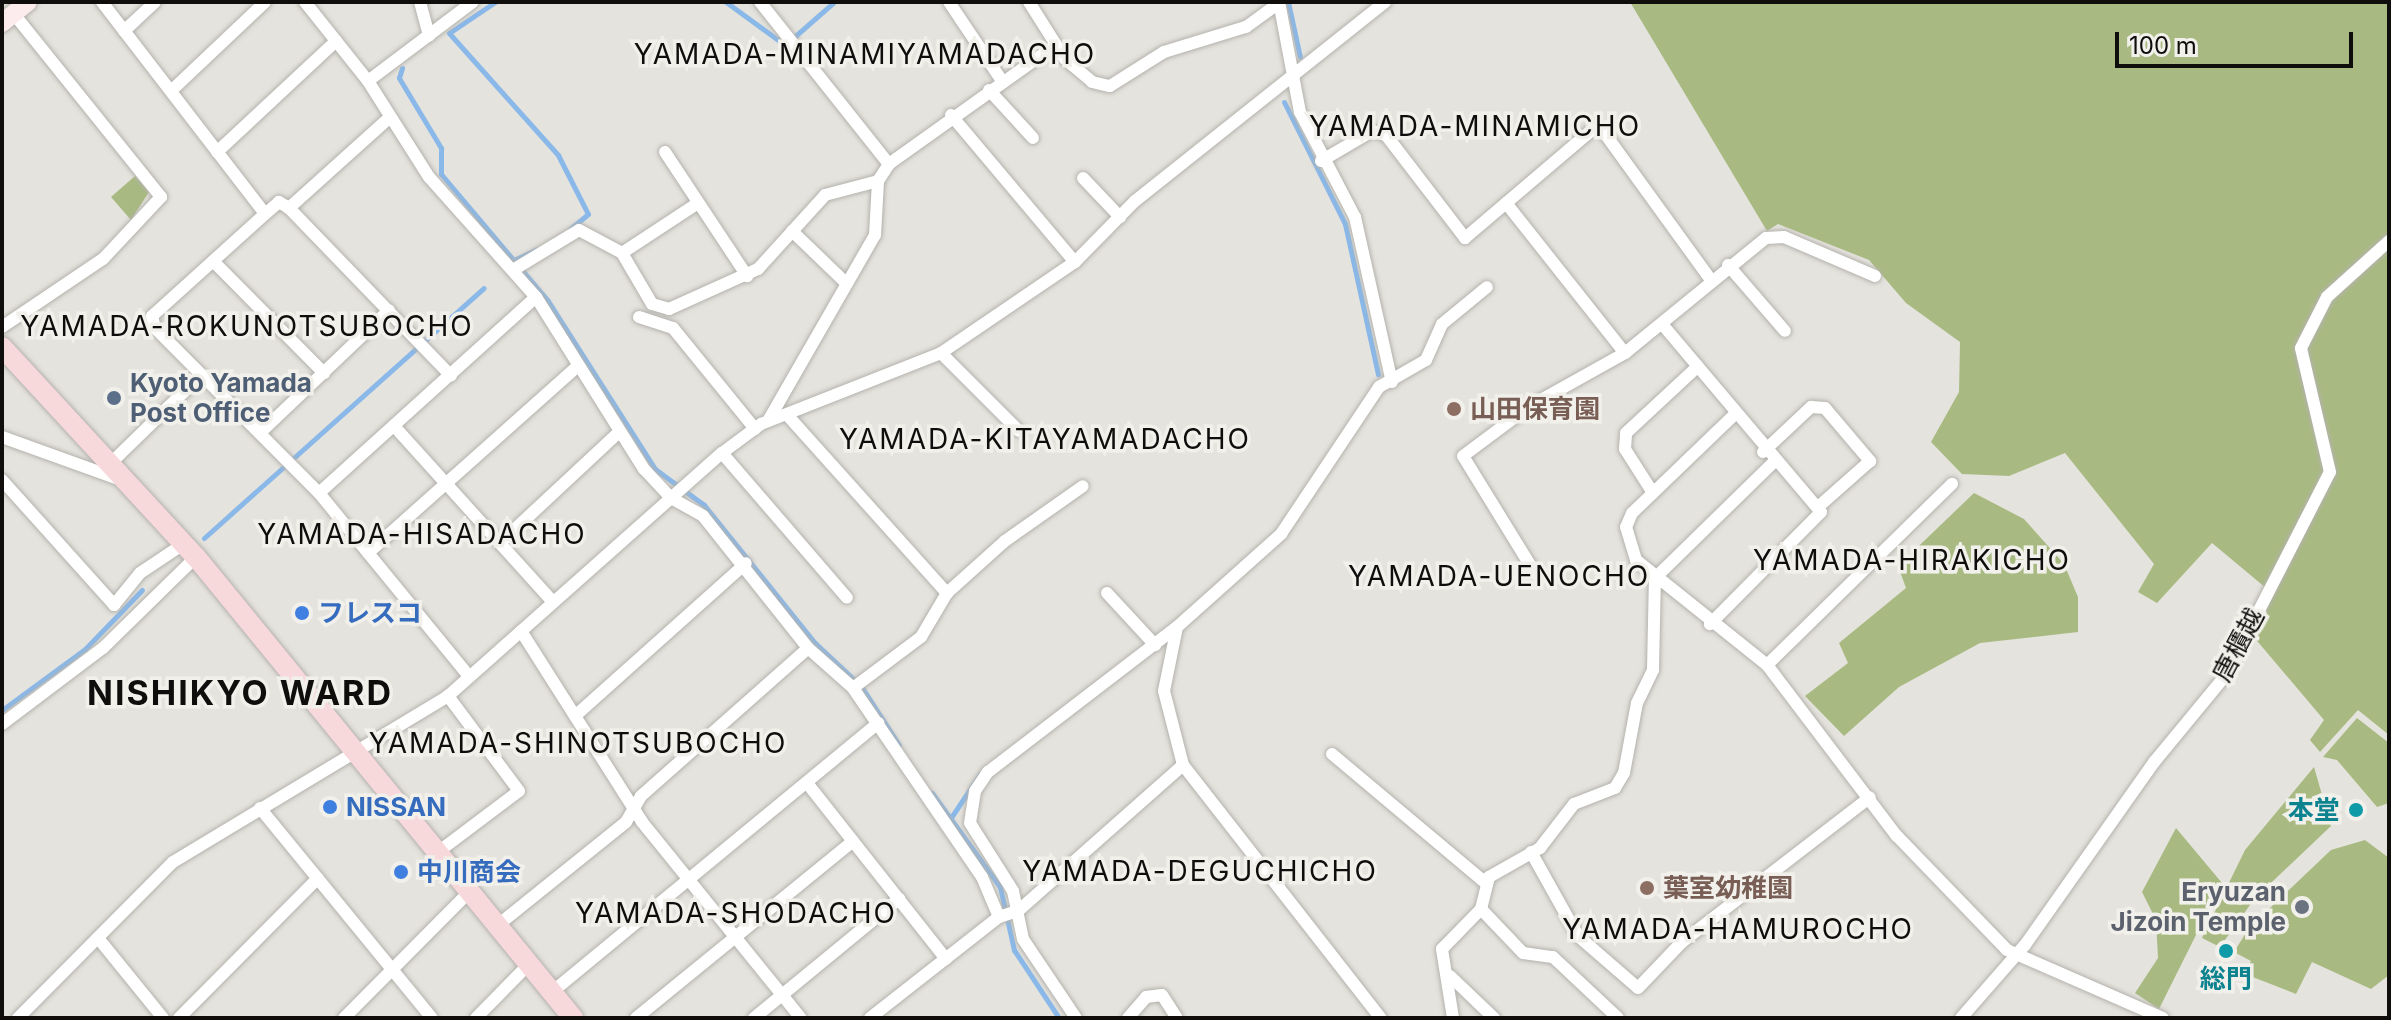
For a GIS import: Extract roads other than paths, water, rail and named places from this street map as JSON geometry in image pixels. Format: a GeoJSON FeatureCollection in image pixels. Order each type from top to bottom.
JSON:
{"type":"FeatureCollection","features":[{"type":"Feature","properties":{"kind":"main road"},"geometry":{"type":"LineString","coordinates":[[2,347],[113,461],[190,550],[573,1018]]}},
{"type":"Feature","properties":{"kind":"street"},"geometry":{"type":"LineString","coordinates":[[102,2],[265,214]]}},
{"type":"Feature","properties":{"kind":"street"},"geometry":{"type":"LineString","coordinates":[[124,31],[155,2]]}},
{"type":"Feature","properties":{"kind":"street"},"geometry":{"type":"LineString","coordinates":[[171,91],[265,2]]}},
{"type":"Feature","properties":{"kind":"street"},"geometry":{"type":"LineString","coordinates":[[305,2],[368,81],[429,177],[536,297],[619,432],[671,498],[703,516],[746,563],[808,648],[853,688],[982,877],[999,917]]}},
{"type":"Feature","properties":{"kind":"street"},"geometry":{"type":"LineString","coordinates":[[420,2],[429,36]]}},
{"type":"Feature","properties":{"kind":"street"},"geometry":{"type":"LineString","coordinates":[[368,81],[473,2]]}},
{"type":"Feature","properties":{"kind":"street"},"geometry":{"type":"LineString","coordinates":[[760,2],[889,164]]}},
{"type":"Feature","properties":{"kind":"street"},"geometry":{"type":"LineString","coordinates":[[949,2],[1002,81]]}},
{"type":"Feature","properties":{"kind":"street"},"geometry":{"type":"LineString","coordinates":[[1029,2],[1056,45],[1092,82],[1110,86],[1164,52],[1246,27],[1279,2],[1294,56],[1290,76],[1321,161],[1355,217],[1392,382]]}},
{"type":"Feature","properties":{"kind":"street"},"geometry":{"type":"LineString","coordinates":[[18,1018],[173,862],[448,696],[722,453],[768,421],[789,417],[941,353],[1075,262],[1120,217],[1385,2]]}},
{"type":"Feature","properties":{"kind":"street"},"geometry":{"type":"LineString","coordinates":[[2,327],[103,259],[161,197],[15,13]]}},
{"type":"Feature","properties":{"kind":"street"},"geometry":{"type":"LineString","coordinates":[[217,152],[336,41]]}},
{"type":"Feature","properties":{"kind":"street"},"geometry":{"type":"LineString","coordinates":[[768,421],[875,235],[878,181],[889,164],[951,115],[1056,45]]}},
{"type":"Feature","properties":{"kind":"street"},"geometry":{"type":"LineString","coordinates":[[989,90],[1033,138]]}},
{"type":"Feature","properties":{"kind":"street"},"geometry":{"type":"LineString","coordinates":[[951,115],[1075,262]]}},
{"type":"Feature","properties":{"kind":"street"},"geometry":{"type":"LineString","coordinates":[[289,208],[389,118]]}},
{"type":"Feature","properties":{"kind":"street"},"geometry":{"type":"LineString","coordinates":[[1321,161],[1372,131],[1386,135],[1465,238],[1593,129],[1603,131],[1711,280]]}},
{"type":"Feature","properties":{"kind":"street"},"geometry":{"type":"LineString","coordinates":[[665,152],[747,276]]}},
{"type":"Feature","properties":{"kind":"street"},"geometry":{"type":"LineString","coordinates":[[1083,178],[1120,217]]}},
{"type":"Feature","properties":{"kind":"street"},"geometry":{"type":"LineString","coordinates":[[513,270],[579,230],[622,253],[652,304],[669,309],[747,276],[825,195],[878,181]]}},
{"type":"Feature","properties":{"kind":"street"},"geometry":{"type":"LineString","coordinates":[[451,376],[289,208],[279,202],[152,316],[201,375],[319,493],[469,676]]}},
{"type":"Feature","properties":{"kind":"street"},"geometry":{"type":"LineString","coordinates":[[622,253],[698,203]]}},
{"type":"Feature","properties":{"kind":"street"},"geometry":{"type":"LineString","coordinates":[[1506,203],[1625,353]]}},
{"type":"Feature","properties":{"kind":"street"},"geometry":{"type":"LineString","coordinates":[[792,231],[847,284]]}},
{"type":"Feature","properties":{"kind":"street"},"geometry":{"type":"LineString","coordinates":[[1535,573],[1463,456],[1530,406],[1625,353],[1728,265],[1766,238],[1784,237],[1875,276]]}},
{"type":"Feature","properties":{"kind":"street","name":"唐櫃越"},"geometry":{"type":"LineString","coordinates":[[1961,1018],[2016,953],[2226,675],[2330,472],[2301,348],[2327,297],[2389,241]]}},
{"type":"Feature","properties":{"kind":"street"},"geometry":{"type":"LineString","coordinates":[[213,261],[324,373]]}},
{"type":"Feature","properties":{"kind":"street"},"geometry":{"type":"LineString","coordinates":[[1728,265],[1785,331]]}},
{"type":"Feature","properties":{"kind":"street"},"geometry":{"type":"LineString","coordinates":[[1076,1018],[1023,939],[1018,911],[970,823],[975,791],[988,772],[1155,645],[1281,534],[1379,387],[1426,360],[1442,324],[1487,287]]}},
{"type":"Feature","properties":{"kind":"street"},"geometry":{"type":"LineString","coordinates":[[319,493],[536,297]]}},
{"type":"Feature","properties":{"kind":"street"},"geometry":{"type":"LineString","coordinates":[[260,433],[389,310]]}},
{"type":"Feature","properties":{"kind":"street"},"geometry":{"type":"LineString","coordinates":[[639,317],[673,328],[755,429]]}},
{"type":"Feature","properties":{"kind":"street"},"geometry":{"type":"LineString","coordinates":[[1662,324],[1763,452],[1818,507]]}},
{"type":"Feature","properties":{"kind":"street"},"geometry":{"type":"LineString","coordinates":[[941,353],[1019,431]]}},
{"type":"Feature","properties":{"kind":"street"},"geometry":{"type":"LineString","coordinates":[[368,553],[448,486],[578,366]]}},
{"type":"Feature","properties":{"kind":"street"},"geometry":{"type":"LineString","coordinates":[[1653,493],[1625,449],[1626,433],[1698,366]]}},
{"type":"Feature","properties":{"kind":"street"},"geometry":{"type":"LineString","coordinates":[[113,461],[201,375]]}},
{"type":"Feature","properties":{"kind":"street"},"geometry":{"type":"LineString","coordinates":[[1710,624],[1818,507],[1870,461],[1825,408],[1811,407],[1763,452]]}},
{"type":"Feature","properties":{"kind":"street"},"geometry":{"type":"LineString","coordinates":[[1734,415],[1653,493],[1626,527],[1636,560],[1710,624],[1767,665],[1950,897],[2016,953],[2158,1017]]}},
{"type":"Feature","properties":{"kind":"street"},"geometry":{"type":"LineString","coordinates":[[789,417],[947,593]]}},
{"type":"Feature","properties":{"kind":"street"},"geometry":{"type":"LineString","coordinates":[[394,426],[552,601]]}},
{"type":"Feature","properties":{"kind":"street"},"geometry":{"type":"LineString","coordinates":[[500,543],[619,432]]}},
{"type":"Feature","properties":{"kind":"street"},"geometry":{"type":"LineString","coordinates":[[2,437],[97,477],[130,481]]}},
{"type":"Feature","properties":{"kind":"street"},"geometry":{"type":"LineString","coordinates":[[722,453],[847,598]]}},
{"type":"Feature","properties":{"kind":"street"},"geometry":{"type":"LineString","coordinates":[[1453,1018],[1449,975],[1442,949],[1481,909],[1487,884],[1499,866],[1531,852],[1574,804],[1615,788],[1624,773],[1637,703],[1653,670],[1655,578],[1773,463]]}},
{"type":"Feature","properties":{"kind":"street"},"geometry":{"type":"LineString","coordinates":[[2,480],[114,605],[140,573],[190,550]]}},
{"type":"Feature","properties":{"kind":"street"},"geometry":{"type":"LineString","coordinates":[[1767,665],[1952,484]]}},
{"type":"Feature","properties":{"kind":"street"},"geometry":{"type":"LineString","coordinates":[[853,688],[921,637],[947,593],[1083,486]]}},
{"type":"Feature","properties":{"kind":"street"},"geometry":{"type":"LineString","coordinates":[[2,724],[103,648],[190,550]]}},
{"type":"Feature","properties":{"kind":"street"},"geometry":{"type":"LineString","coordinates":[[575,716],[746,563]]}},
{"type":"Feature","properties":{"kind":"street"},"geometry":{"type":"LineString","coordinates":[[1107,593],[1155,645]]}},
{"type":"Feature","properties":{"kind":"street"},"geometry":{"type":"LineString","coordinates":[[1177,627],[1164,691],[1183,765],[1381,1018]]}},
{"type":"Feature","properties":{"kind":"street"},"geometry":{"type":"LineString","coordinates":[[521,631],[633,808],[801,1018]]}},
{"type":"Feature","properties":{"kind":"street"},"geometry":{"type":"LineString","coordinates":[[498,925],[626,822],[633,808],[808,648]]}},
{"type":"Feature","properties":{"kind":"street"},"geometry":{"type":"LineString","coordinates":[[438,852],[519,791],[448,696]]}},
{"type":"Feature","properties":{"kind":"street"},"geometry":{"type":"LineString","coordinates":[[552,992],[878,723]]}},
{"type":"Feature","properties":{"kind":"street"},"geometry":{"type":"LineString","coordinates":[[1332,754],[1487,884]]}},
{"type":"Feature","properties":{"kind":"street"},"geometry":{"type":"LineString","coordinates":[[870,1018],[999,917],[1018,911],[1183,765]]}},
{"type":"Feature","properties":{"kind":"street"},"geometry":{"type":"LineString","coordinates":[[807,783],[946,959]]}},
{"type":"Feature","properties":{"kind":"street"},"geometry":{"type":"LineString","coordinates":[[1531,852],[1578,936],[1638,988],[1682,942],[1870,797]]}},
{"type":"Feature","properties":{"kind":"street"},"geometry":{"type":"LineString","coordinates":[[260,808],[432,1018]]}},
{"type":"Feature","properties":{"kind":"street"},"geometry":{"type":"LineString","coordinates":[[636,1018],[853,841]]}},
{"type":"Feature","properties":{"kind":"street"},"geometry":{"type":"LineString","coordinates":[[179,1018],[318,878]]}},
{"type":"Feature","properties":{"kind":"street"},"geometry":{"type":"LineString","coordinates":[[344,1018],[470,891]]}},
{"type":"Feature","properties":{"kind":"street"},"geometry":{"type":"LineString","coordinates":[[754,1018],[899,899]]}},
{"type":"Feature","properties":{"kind":"street"},"geometry":{"type":"LineString","coordinates":[[1481,909],[1523,953],[1553,957],[1618,1018]]}},
{"type":"Feature","properties":{"kind":"street"},"geometry":{"type":"LineString","coordinates":[[98,938],[163,1018]]}},
{"type":"Feature","properties":{"kind":"street"},"geometry":{"type":"LineString","coordinates":[[476,1018],[529,964]]}},
{"type":"Feature","properties":{"kind":"street"},"geometry":{"type":"LineString","coordinates":[[1449,975],[1494,1018]]}},
{"type":"Feature","properties":{"kind":"street"},"geometry":{"type":"LineString","coordinates":[[1128,1018],[1146,997],[1162,995],[1177,1018]]}},
{"type":"Feature","properties":{"kind":"waterway"},"geometry":{"type":"LineString","coordinates":[[495,2],[449,33],[558,155],[588,214],[570,229]]}},
{"type":"Feature","properties":{"kind":"waterway"},"geometry":{"type":"LineString","coordinates":[[726,2],[785,45],[834,2]]}},
{"type":"Feature","properties":{"kind":"waterway"},"geometry":{"type":"LineString","coordinates":[[1288,2],[1300,57]]}},
{"type":"Feature","properties":{"kind":"waterway"},"geometry":{"type":"LineString","coordinates":[[402,68],[399,78],[441,148],[441,174],[548,301],[655,469],[704,505],[815,643],[861,686],[899,745]]}},
{"type":"Feature","properties":{"kind":"waterway"},"geometry":{"type":"LineString","coordinates":[[1284,102],[1345,224],[1378,374]]}},
{"type":"Feature","properties":{"kind":"waterway"},"geometry":{"type":"LineString","coordinates":[[516,259],[537,249]]}},
{"type":"Feature","properties":{"kind":"waterway"},"geometry":{"type":"LineString","coordinates":[[204,538],[484,288]]}},
{"type":"Feature","properties":{"kind":"waterway"},"geometry":{"type":"LineString","coordinates":[[2,710],[85,649],[142,590]]}},
{"type":"Feature","properties":{"kind":"waterway"},"geometry":{"type":"LineString","coordinates":[[950,819],[980,774]]}},
{"type":"Feature","properties":{"kind":"waterway"},"geometry":{"type":"LineString","coordinates":[[932,793],[1000,887],[1014,950],[1059,1018]]}},
{"type":"Feature","properties":{"kind":"place","name":"Kyoto Yamada Post Office"},"geometry":{"type":"Point","coordinates":[114,398]}},
{"type":"Feature","properties":{"kind":"place","name":"山田保育園"},"geometry":{"type":"Point","coordinates":[1454,409]}},
{"type":"Feature","properties":{"kind":"place","name":"フレスコ"},"geometry":{"type":"Point","coordinates":[302,613]}},
{"type":"Feature","properties":{"kind":"place","name":"NISSAN"},"geometry":{"type":"Point","coordinates":[330,807]}},
{"type":"Feature","properties":{"kind":"place","name":"本堂"},"geometry":{"type":"Point","coordinates":[2356,810]}},
{"type":"Feature","properties":{"kind":"place","name":"中川商会"},"geometry":{"type":"Point","coordinates":[401,872]}},
{"type":"Feature","properties":{"kind":"place","name":"葉室幼稚園"},"geometry":{"type":"Point","coordinates":[1647,888]}},
{"type":"Feature","properties":{"kind":"place","name":"Eryuzan Jizoin Temple"},"geometry":{"type":"Point","coordinates":[2302,907]}},
{"type":"Feature","properties":{"kind":"place","name":"総門"},"geometry":{"type":"Point","coordinates":[2226,951]}},
{"type":"Feature","properties":{"kind":"district","name":"YAMADA-MINAMIYAMADACHO"},"geometry":{"type":"Point","coordinates":[865,54]}},
{"type":"Feature","properties":{"kind":"district","name":"YAMADA-MINAMICHO"},"geometry":{"type":"Point","coordinates":[1475,126]}},
{"type":"Feature","properties":{"kind":"district","name":"YAMADA-ROKUNOTSUBOCHO"},"geometry":{"type":"Point","coordinates":[247,326]}},
{"type":"Feature","properties":{"kind":"district","name":"YAMADA-KITAYAMADACHO"},"geometry":{"type":"Point","coordinates":[1045,439]}},
{"type":"Feature","properties":{"kind":"district","name":"YAMADA-HISADACHO"},"geometry":{"type":"Point","coordinates":[422,534]}},
{"type":"Feature","properties":{"kind":"district","name":"YAMADA-HIRAKICHO"},"geometry":{"type":"Point","coordinates":[1912,560]}},
{"type":"Feature","properties":{"kind":"district","name":"YAMADA-UENOCHO"},"geometry":{"type":"Point","coordinates":[1499,576]}},
{"type":"Feature","properties":{"kind":"district","name":"NISHIKYO WARD"},"geometry":{"type":"Point","coordinates":[240,693]}},
{"type":"Feature","properties":{"kind":"district","name":"YAMADA-SHINOTSUBOCHO"},"geometry":{"type":"Point","coordinates":[578,743]}},
{"type":"Feature","properties":{"kind":"district","name":"YAMADA-DEGUCHICHO"},"geometry":{"type":"Point","coordinates":[1200,871]}},
{"type":"Feature","properties":{"kind":"district","name":"YAMADA-SHODACHO"},"geometry":{"type":"Point","coordinates":[736,913]}},
{"type":"Feature","properties":{"kind":"district","name":"YAMADA-HAMUROCHO"},"geometry":{"type":"Point","coordinates":[1738,929]}}]}
